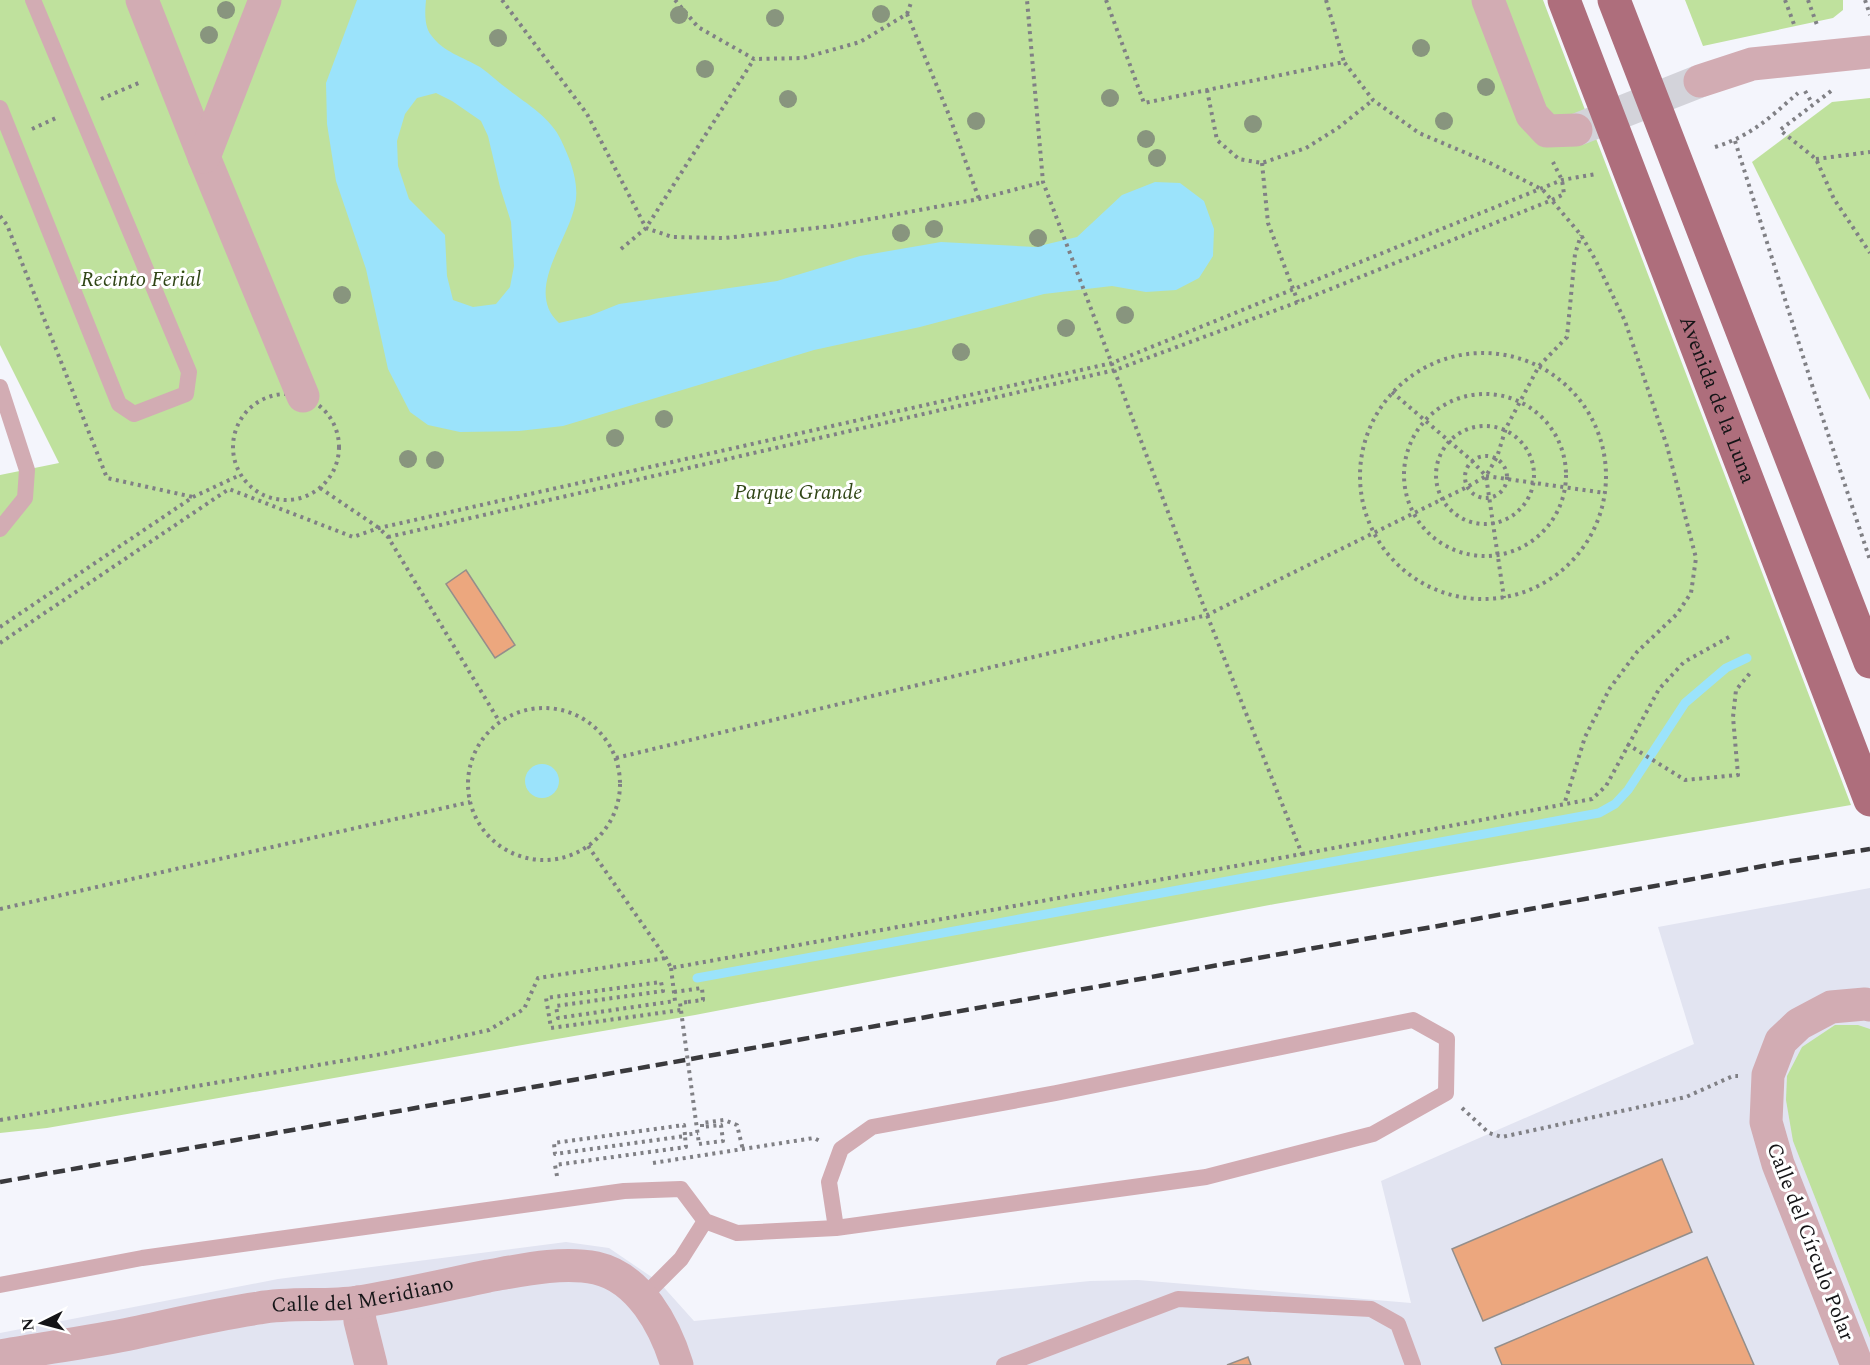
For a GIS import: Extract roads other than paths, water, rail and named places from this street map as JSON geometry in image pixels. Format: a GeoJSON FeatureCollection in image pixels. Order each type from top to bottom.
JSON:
{"type":"FeatureCollection","features":[{"type":"Feature","properties":{"kind":"main road","name":"Avenida de la Luna"},"geometry":{"type":"LineString","coordinates":[[1564,0],[1865,788]]}},
{"type":"Feature","properties":{"kind":"main road"},"geometry":{"type":"LineString","coordinates":[[1614,0],[1870,662]]}},
{"type":"Feature","properties":{"kind":"street"},"geometry":{"type":"LineString","coordinates":[[142,0],[303,396]]}},
{"type":"Feature","properties":{"kind":"street"},"geometry":{"type":"LineString","coordinates":[[204,157],[265,0]]}},
{"type":"Feature","properties":{"kind":"street"},"geometry":{"type":"LineString","coordinates":[[1488,0],[1532,115],[1547,132],[1576,130]]}},
{"type":"Feature","properties":{"kind":"street"},"geometry":{"type":"LineString","coordinates":[[1700,81],[1752,64],[1870,52]]}},
{"type":"Feature","properties":{"kind":"street","name":"Calle del Círculo Polar"},"geometry":{"type":"LineString","coordinates":[[1857,1365],[1778,1164],[1766,1122],[1768,1075],[1781,1041],[1799,1024],[1831,1007],[1870,1005]]}},
{"type":"Feature","properties":{"kind":"street","name":"Calle del Meridiano"},"geometry":{"type":"LineString","coordinates":[[0,1356],[130,1334],[261,1307],[358,1302],[518,1271],[564,1266],[597,1268],[622,1279],[642,1298],[656,1316],[666,1334],[677,1365]]}},
{"type":"Feature","properties":{"kind":"street"},"geometry":{"type":"LineString","coordinates":[[358,1302],[371,1365]]}},
{"type":"Feature","properties":{"kind":"lane"},"geometry":{"type":"LineString","coordinates":[[0,108],[119,404],[134,414],[186,394],[189,372],[33,0]]}},
{"type":"Feature","properties":{"kind":"lane"},"geometry":{"type":"LineString","coordinates":[[0,387],[27,470],[25,498],[0,529]]}},
{"type":"Feature","properties":{"kind":"lane"},"geometry":{"type":"LineString","coordinates":[[0,1285],[142,1258],[624,1191],[681,1189],[705,1221],[737,1233],[836,1228],[1206,1177],[1372,1134],[1446,1093],[1447,1039],[1413,1020],[1056,1093],[872,1126],[841,1149],[829,1182],[836,1228]]}},
{"type":"Feature","properties":{"kind":"lane"},"geometry":{"type":"LineString","coordinates":[[642,1298],[681,1259],[705,1221]]}},
{"type":"Feature","properties":{"kind":"lane"},"geometry":{"type":"LineString","coordinates":[[1004,1365],[1178,1299],[1371,1309],[1398,1324],[1413,1365]]}},
{"type":"Feature","properties":{"kind":"water"},"geometry":{"type":"Polygon","coordinates":[[[357,0],[426,0],[426,23],[436,41],[447,50],[480,67],[545,118],[557,132],[564,147],[571,163],[576,188],[571,219],[551,265],[547,281],[546,296],[549,310],[559,323],[589,316],[619,304],[777,281],[860,256],[941,242],[1035,247],[1077,237],[1122,195],[1155,182],[1180,183],[1204,201],[1214,229],[1213,256],[1199,278],[1176,290],[1146,292],[1112,286],[1044,294],[920,327],[814,350],[563,426],[519,431],[460,432],[428,425],[410,412],[388,369],[366,269],[336,181],[327,124],[326,83],[357,0]],[[436,93],[417,98],[405,114],[397,141],[398,166],[409,199],[445,235],[447,276],[453,300],[473,307],[496,304],[510,287],[514,266],[511,222],[488,136],[481,121],[436,93]]]}},
{"type":"Feature","properties":{"kind":"water"},"geometry":{"type":"Polygon","coordinates":[[[542,764],[554,769],[559,781],[554,793],[542,798],[530,793],[525,781],[530,769],[542,764]]]}},
{"type":"Feature","properties":{"kind":"waterway"},"geometry":{"type":"LineString","coordinates":[[697,978],[1599,813],[1615,804],[1628,790],[1685,703],[1726,668],[1747,658]]}},
{"type":"Feature","properties":{"kind":"tunnel"},"geometry":{"type":"LineString","coordinates":[[1576,130],[1700,81]]}},
{"type":"Feature","properties":{"kind":"railway"},"geometry":{"type":"LineString","coordinates":[[0,1182],[1785,862],[1870,849]]}},
{"type":"Feature","properties":{"kind":"park label","name":"Recinto Ferial"},"geometry":{"type":"Point","coordinates":[141,280]}},
{"type":"Feature","properties":{"kind":"park label","name":"Parque Grande"},"geometry":{"type":"Point","coordinates":[798,493]}}]}
